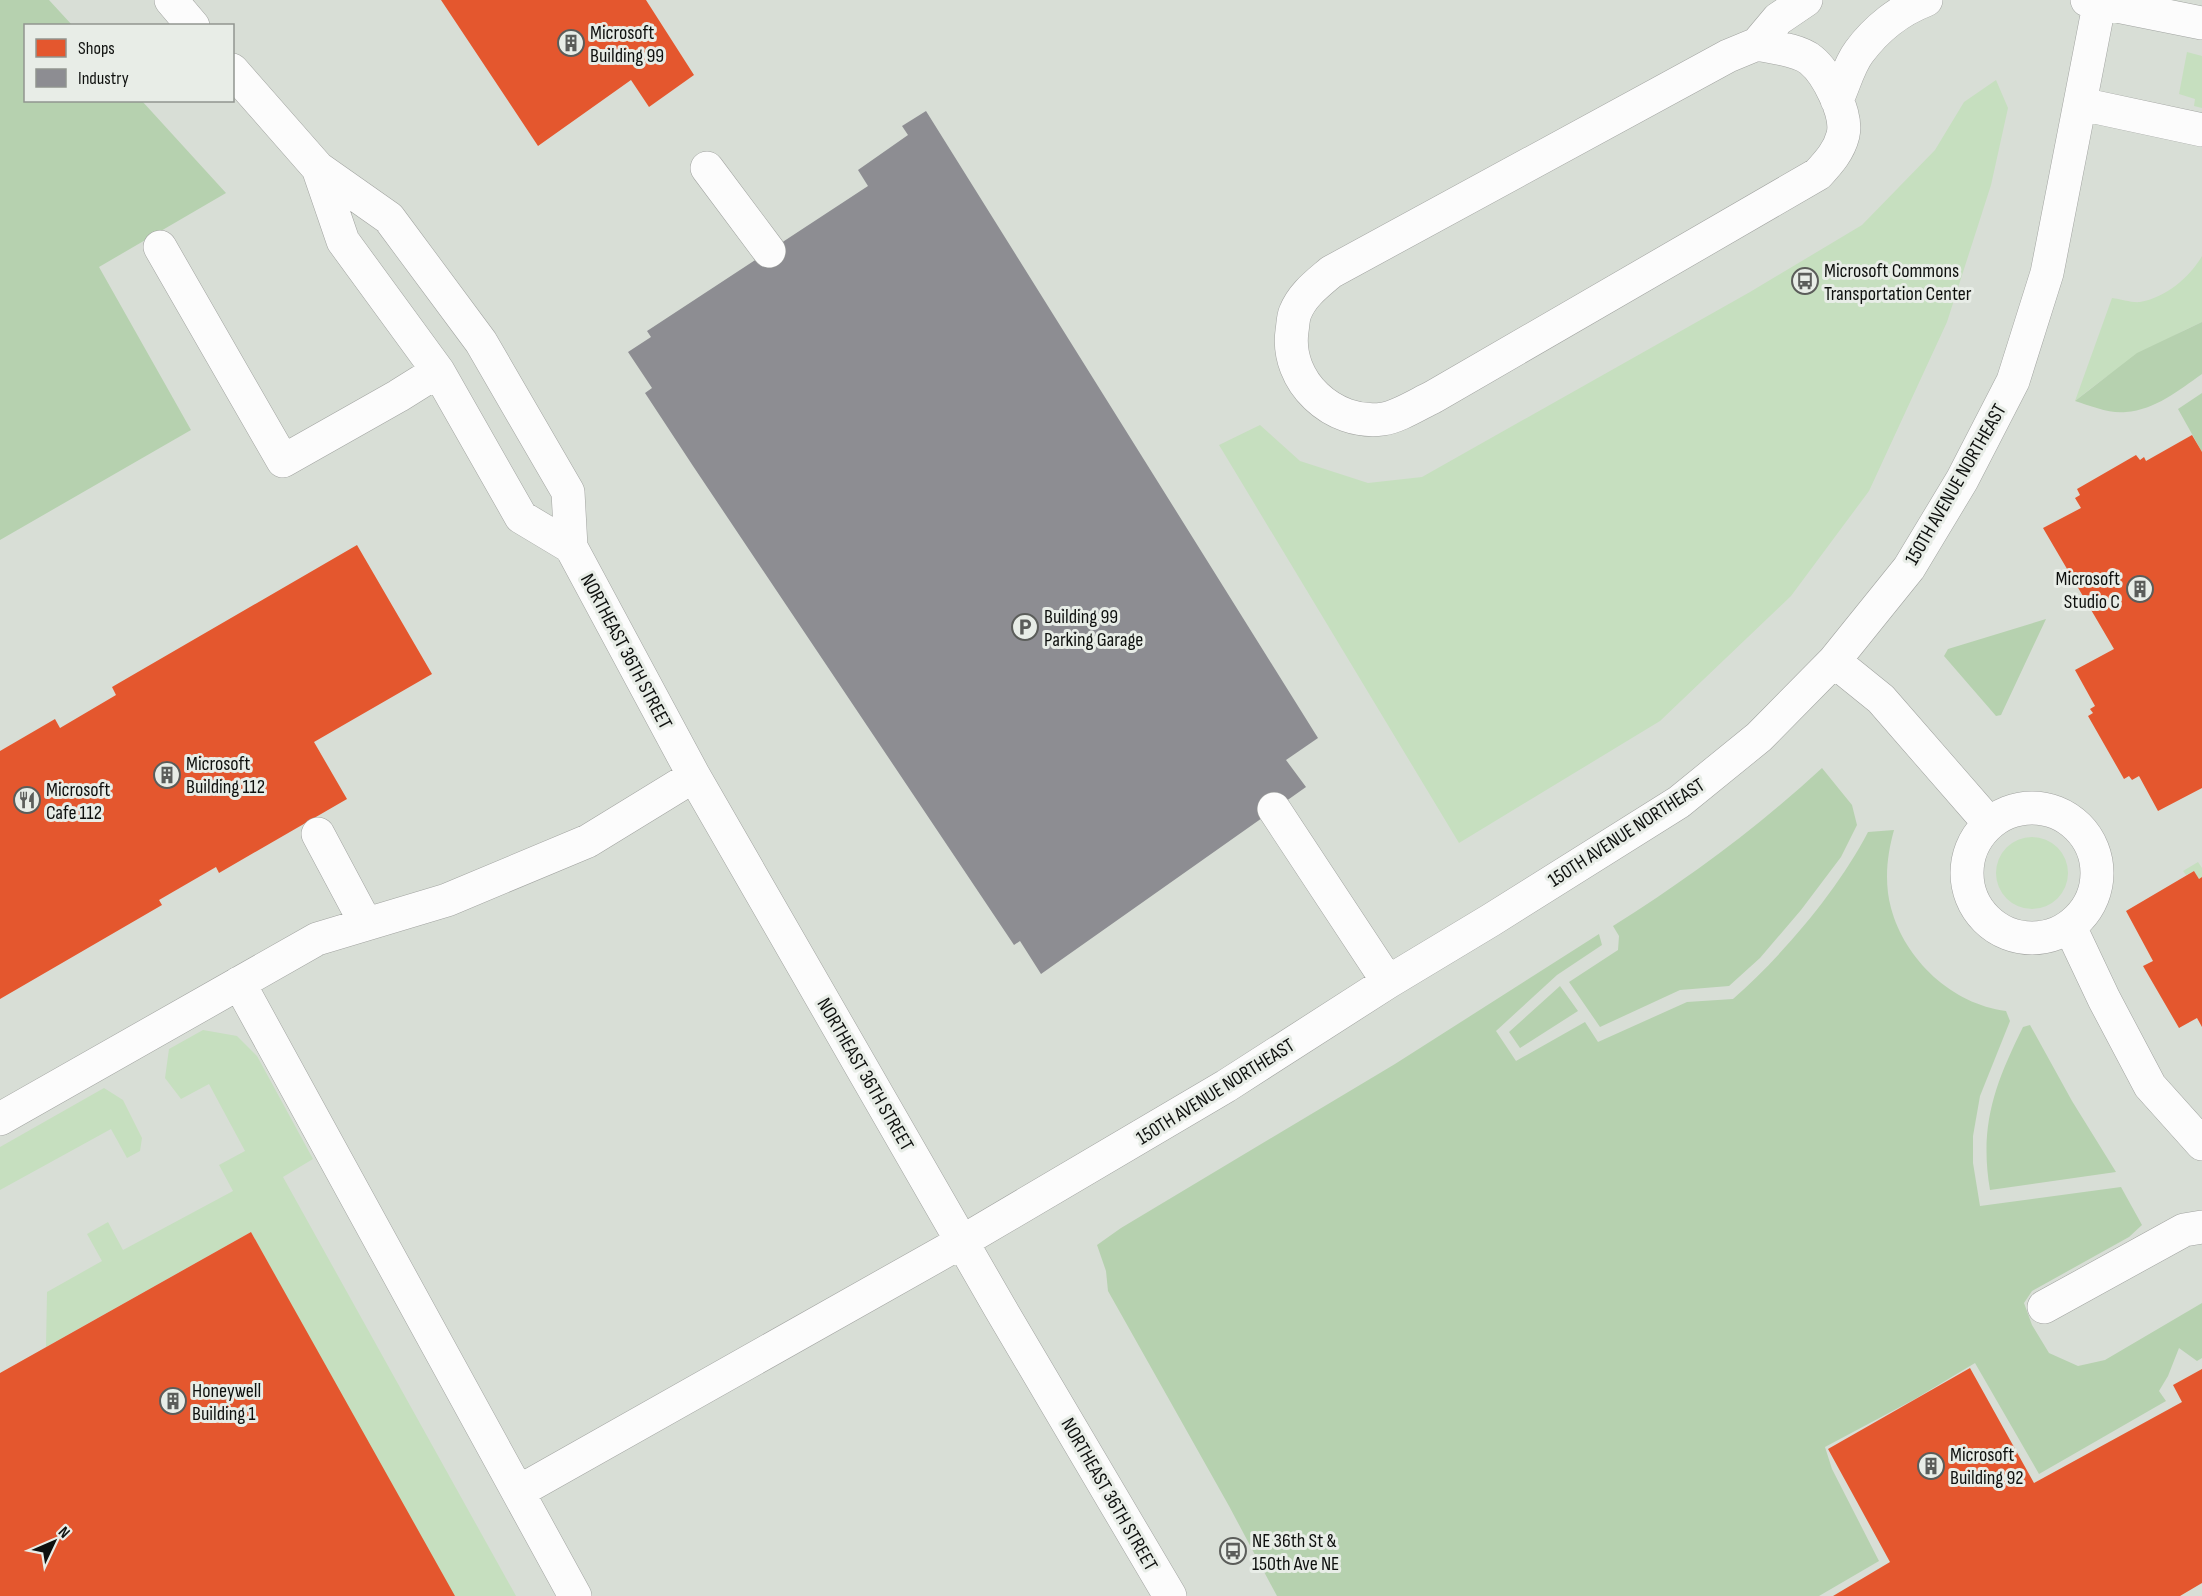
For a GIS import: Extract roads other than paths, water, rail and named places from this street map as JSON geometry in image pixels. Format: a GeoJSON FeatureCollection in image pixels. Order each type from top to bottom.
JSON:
{"type":"FeatureCollection","features":[{"type":"Feature","properties":{"kind":"street"},"geometry":{"type":"LineString","coordinates":[[171,0],[191,24]]}},
{"type":"Feature","properties":{"kind":"street"},"geometry":{"type":"LineString","coordinates":[[1757,44],[1783,48],[1810,59],[1825,78],[1837,100],[1844,133],[1834,156],[1818,174],[1433,397],[1385,419],[1364,420],[1332,409],[1314,395],[1300,377],[1291,339],[1294,313],[1308,291],[1331,272],[1728,56],[1757,44],[1778,19],[1806,0]]}},
{"type":"Feature","properties":{"kind":"street"},"geometry":{"type":"LineString","coordinates":[[1837,100],[1858,53],[1882,26],[1926,0]]}},
{"type":"Feature","properties":{"kind":"street"},"geometry":{"type":"LineString","coordinates":[[2096,1],[2202,23]]}},
{"type":"Feature","properties":{"kind":"street","name":"150TH AVENUE NORTHEAST"},"geometry":{"type":"LineString","coordinates":[[518,1492],[963,1241],[1226,1086],[1388,982],[1491,921],[1679,802],[1759,737],[1834,661],[1909,568],[1962,480],[2013,381],[2047,273],[2081,104],[2096,1]]}},
{"type":"Feature","properties":{"kind":"street","name":"NORTHEAST 36TH STREET"},"geometry":{"type":"LineString","coordinates":[[234,72],[318,168],[389,218],[481,342],[568,492],[571,547],[694,776],[1170,1596]]}},
{"type":"Feature","properties":{"kind":"street"},"geometry":{"type":"LineString","coordinates":[[2081,104],[2202,130]]}},
{"type":"Feature","properties":{"kind":"street","name":"NORTHEAST 36TH STREET"},"geometry":{"type":"LineString","coordinates":[[318,168],[344,241],[438,371],[521,517],[571,547]]}},
{"type":"Feature","properties":{"kind":"street"},"geometry":{"type":"LineString","coordinates":[[707,168],[769,250]]}},
{"type":"Feature","properties":{"kind":"street"},"geometry":{"type":"LineString","coordinates":[[160,247],[283,461],[438,371]]}},
{"type":"Feature","properties":{"kind":"street"},"geometry":{"type":"LineString","coordinates":[[1834,661],[1881,699],[1989,823]]}},
{"type":"Feature","properties":{"kind":"street"},"geometry":{"type":"LineString","coordinates":[[0,1119],[317,939],[447,900],[588,841],[694,776]]}},
{"type":"Feature","properties":{"kind":"street"},"geometry":{"type":"LineString","coordinates":[[2028,807],[2049,809],[2068,818],[2084,833],[2094,852],[2098,873],[2095,893],[2085,912],[2070,927],[2050,937],[2028,939],[2006,934],[1987,922],[1974,904],[1967,883],[1967,861],[1975,840],[1989,823],[2006,812],[2028,807]]}},
{"type":"Feature","properties":{"kind":"street"},"geometry":{"type":"LineString","coordinates":[[1275,809],[1388,982]]}},
{"type":"Feature","properties":{"kind":"street"},"geometry":{"type":"LineString","coordinates":[[318,834],[366,924]]}},
{"type":"Feature","properties":{"kind":"street"},"geometry":{"type":"LineString","coordinates":[[2070,927],[2104,999],[2150,1086],[2202,1144]]}},
{"type":"Feature","properties":{"kind":"street"},"geometry":{"type":"LineString","coordinates":[[239,983],[575,1596]]}},
{"type":"Feature","properties":{"kind":"street"},"geometry":{"type":"LineString","coordinates":[[2044,1307],[2184,1230],[2202,1227]]}},
{"type":"Feature","properties":{"kind":"place","name":"Microsoft Building 99"},"geometry":{"type":"Point","coordinates":[571,43]}},
{"type":"Feature","properties":{"kind":"place","name":"Microsoft Commons Transportation Center"},"geometry":{"type":"Point","coordinates":[1805,281]}},
{"type":"Feature","properties":{"kind":"place","name":"Microsoft Studio C"},"geometry":{"type":"Point","coordinates":[2140,589]}},
{"type":"Feature","properties":{"kind":"place","name":"Building 99 Parking Garage"},"geometry":{"type":"Point","coordinates":[1025,627]}},
{"type":"Feature","properties":{"kind":"place","name":"Microsoft Building 112"},"geometry":{"type":"Point","coordinates":[167,775]}},
{"type":"Feature","properties":{"kind":"place","name":"Microsoft Cafe 112"},"geometry":{"type":"Point","coordinates":[27,800]}},
{"type":"Feature","properties":{"kind":"place","name":"Honeywell Building 1"},"geometry":{"type":"Point","coordinates":[173,1401]}},
{"type":"Feature","properties":{"kind":"place","name":"Microsoft Building 92"},"geometry":{"type":"Point","coordinates":[1931,1466]}},
{"type":"Feature","properties":{"kind":"place","name":"NE 36th St & 150th Ave NE"},"geometry":{"type":"Point","coordinates":[1233,1551]}}]}
